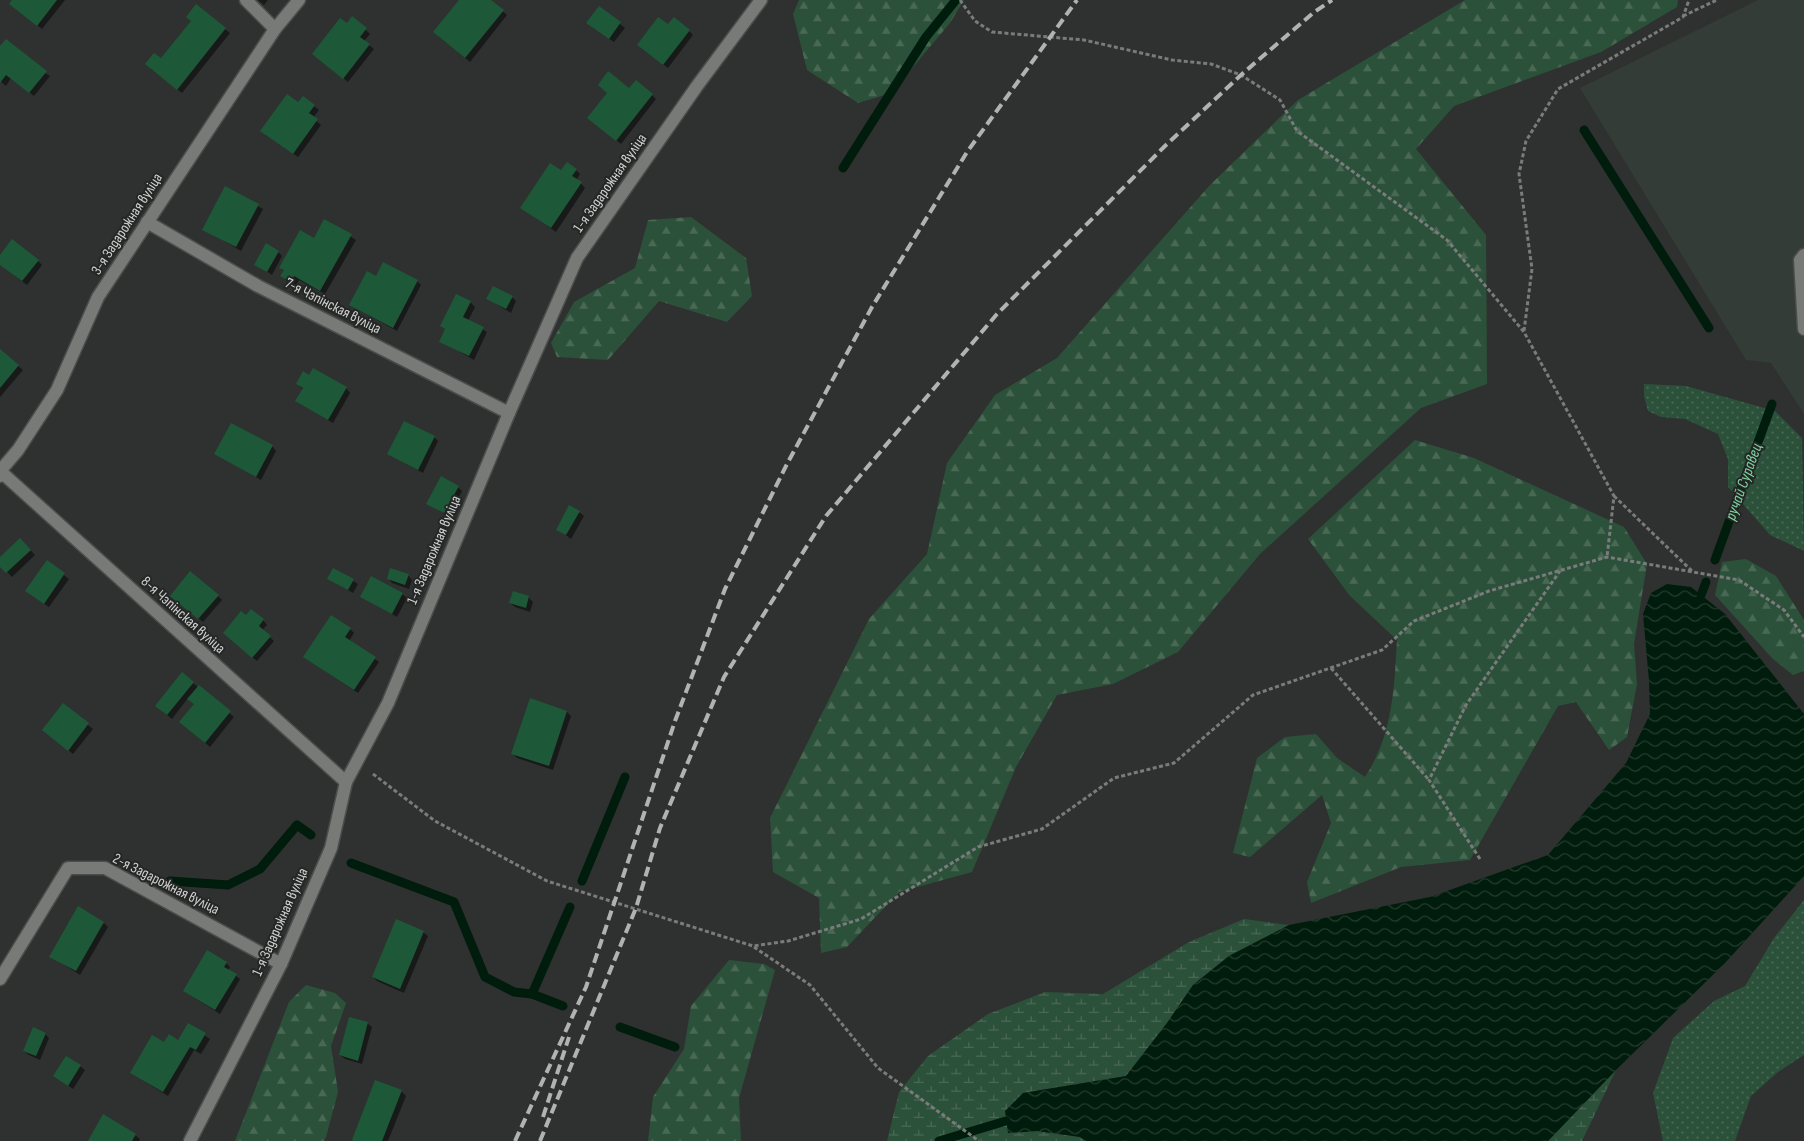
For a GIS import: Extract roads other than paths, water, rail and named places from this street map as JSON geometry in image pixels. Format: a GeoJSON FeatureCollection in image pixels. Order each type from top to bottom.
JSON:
{"type":"FeatureCollection","features":[{"type":"Feature","properties":{"kind":"street"},"geometry":{"type":"LineString","coordinates":[[246,0],[275,29]]}},
{"type":"Feature","properties":{"kind":"street","name":"3-я Задарожная вуліца"},"geometry":{"type":"LineString","coordinates":[[0,471],[18,450],[57,390],[98,297],[275,29],[299,0]]}},
{"type":"Feature","properties":{"kind":"street","name":"1-я Задарожная вуліца"},"geometry":{"type":"LineString","coordinates":[[190,1141],[281,964],[331,848],[346,782],[388,704],[509,413],[576,258],[696,86],[761,0]]}},
{"type":"Feature","properties":{"kind":"street","name":"7-я Чэпінская вуліца"},"geometry":{"type":"LineString","coordinates":[[147,222],[258,286],[509,413]]}},
{"type":"Feature","properties":{"kind":"street"},"geometry":{"type":"LineString","coordinates":[[1804,255],[1800,260],[1804,329]]}},
{"type":"Feature","properties":{"kind":"street"},"geometry":{"type":"LineString","coordinates":[[0,471],[0,476]]}},
{"type":"Feature","properties":{"kind":"street","name":"8-я Чэпінская вуліца"},"geometry":{"type":"LineString","coordinates":[[0,471],[346,782]]}},
{"type":"Feature","properties":{"kind":"street","name":"2-я Задарожная вуліца"},"geometry":{"type":"LineString","coordinates":[[0,979],[68,868],[105,868],[281,964]]}},
{"type":"Feature","properties":{"kind":"water"},"geometry":{"type":"Polygon","coordinates":[[[1667,584],[1691,587],[1725,614],[1804,714],[1804,876],[1725,963],[1616,1070],[1548,1141],[1086,1141],[1080,1137],[1037,1131],[1008,1133],[1005,1111],[1023,1093],[1126,1076],[1167,1023],[1193,985],[1229,956],[1289,925],[1430,897],[1548,855],[1626,763],[1650,714],[1643,614],[1651,593],[1667,584]]]}},
{"type":"Feature","properties":{"kind":"waterway"},"geometry":{"type":"LineString","coordinates":[[843,168],[926,37],[956,0]]}},
{"type":"Feature","properties":{"kind":"waterway"},"geometry":{"type":"LineString","coordinates":[[1584,130],[1709,328]]}},
{"type":"Feature","properties":{"kind":"waterway","name":"ручай Суравец"},"geometry":{"type":"LineString","coordinates":[[1715,560],[1772,404]]}},
{"type":"Feature","properties":{"kind":"waterway"},"geometry":{"type":"LineString","coordinates":[[1701,595],[1706,582]]}},
{"type":"Feature","properties":{"kind":"waterway"},"geometry":{"type":"LineString","coordinates":[[582,881],[625,777]]}},
{"type":"Feature","properties":{"kind":"waterway"},"geometry":{"type":"LineString","coordinates":[[170,881],[228,885],[260,869],[297,825],[311,835]]}},
{"type":"Feature","properties":{"kind":"waterway"},"geometry":{"type":"LineString","coordinates":[[351,863],[454,902],[485,977],[514,992],[532,994],[563,1006]]}},
{"type":"Feature","properties":{"kind":"waterway"},"geometry":{"type":"LineString","coordinates":[[532,994],[570,907]]}},
{"type":"Feature","properties":{"kind":"waterway"},"geometry":{"type":"LineString","coordinates":[[620,1027],[675,1047]]}},
{"type":"Feature","properties":{"kind":"waterway","name":"ручай Суравец"},"geometry":{"type":"LineString","coordinates":[[939,1141],[1006,1121]]}},
{"type":"Feature","properties":{"kind":"railway"},"geometry":{"type":"LineString","coordinates":[[515,1141],[586,987],[675,721],[725,589],[787,464],[872,307],[967,152],[1077,0]]}},
{"type":"Feature","properties":{"kind":"railway"},"geometry":{"type":"LineString","coordinates":[[540,1141],[636,908],[660,828],[724,677],[826,516],[997,314],[1166,145],[1241,75],[1313,13],[1332,0]]}},
{"type":"Feature","properties":{"kind":"railway"},"geometry":{"type":"LineString","coordinates":[[543,1117],[569,1037]]}}]}
